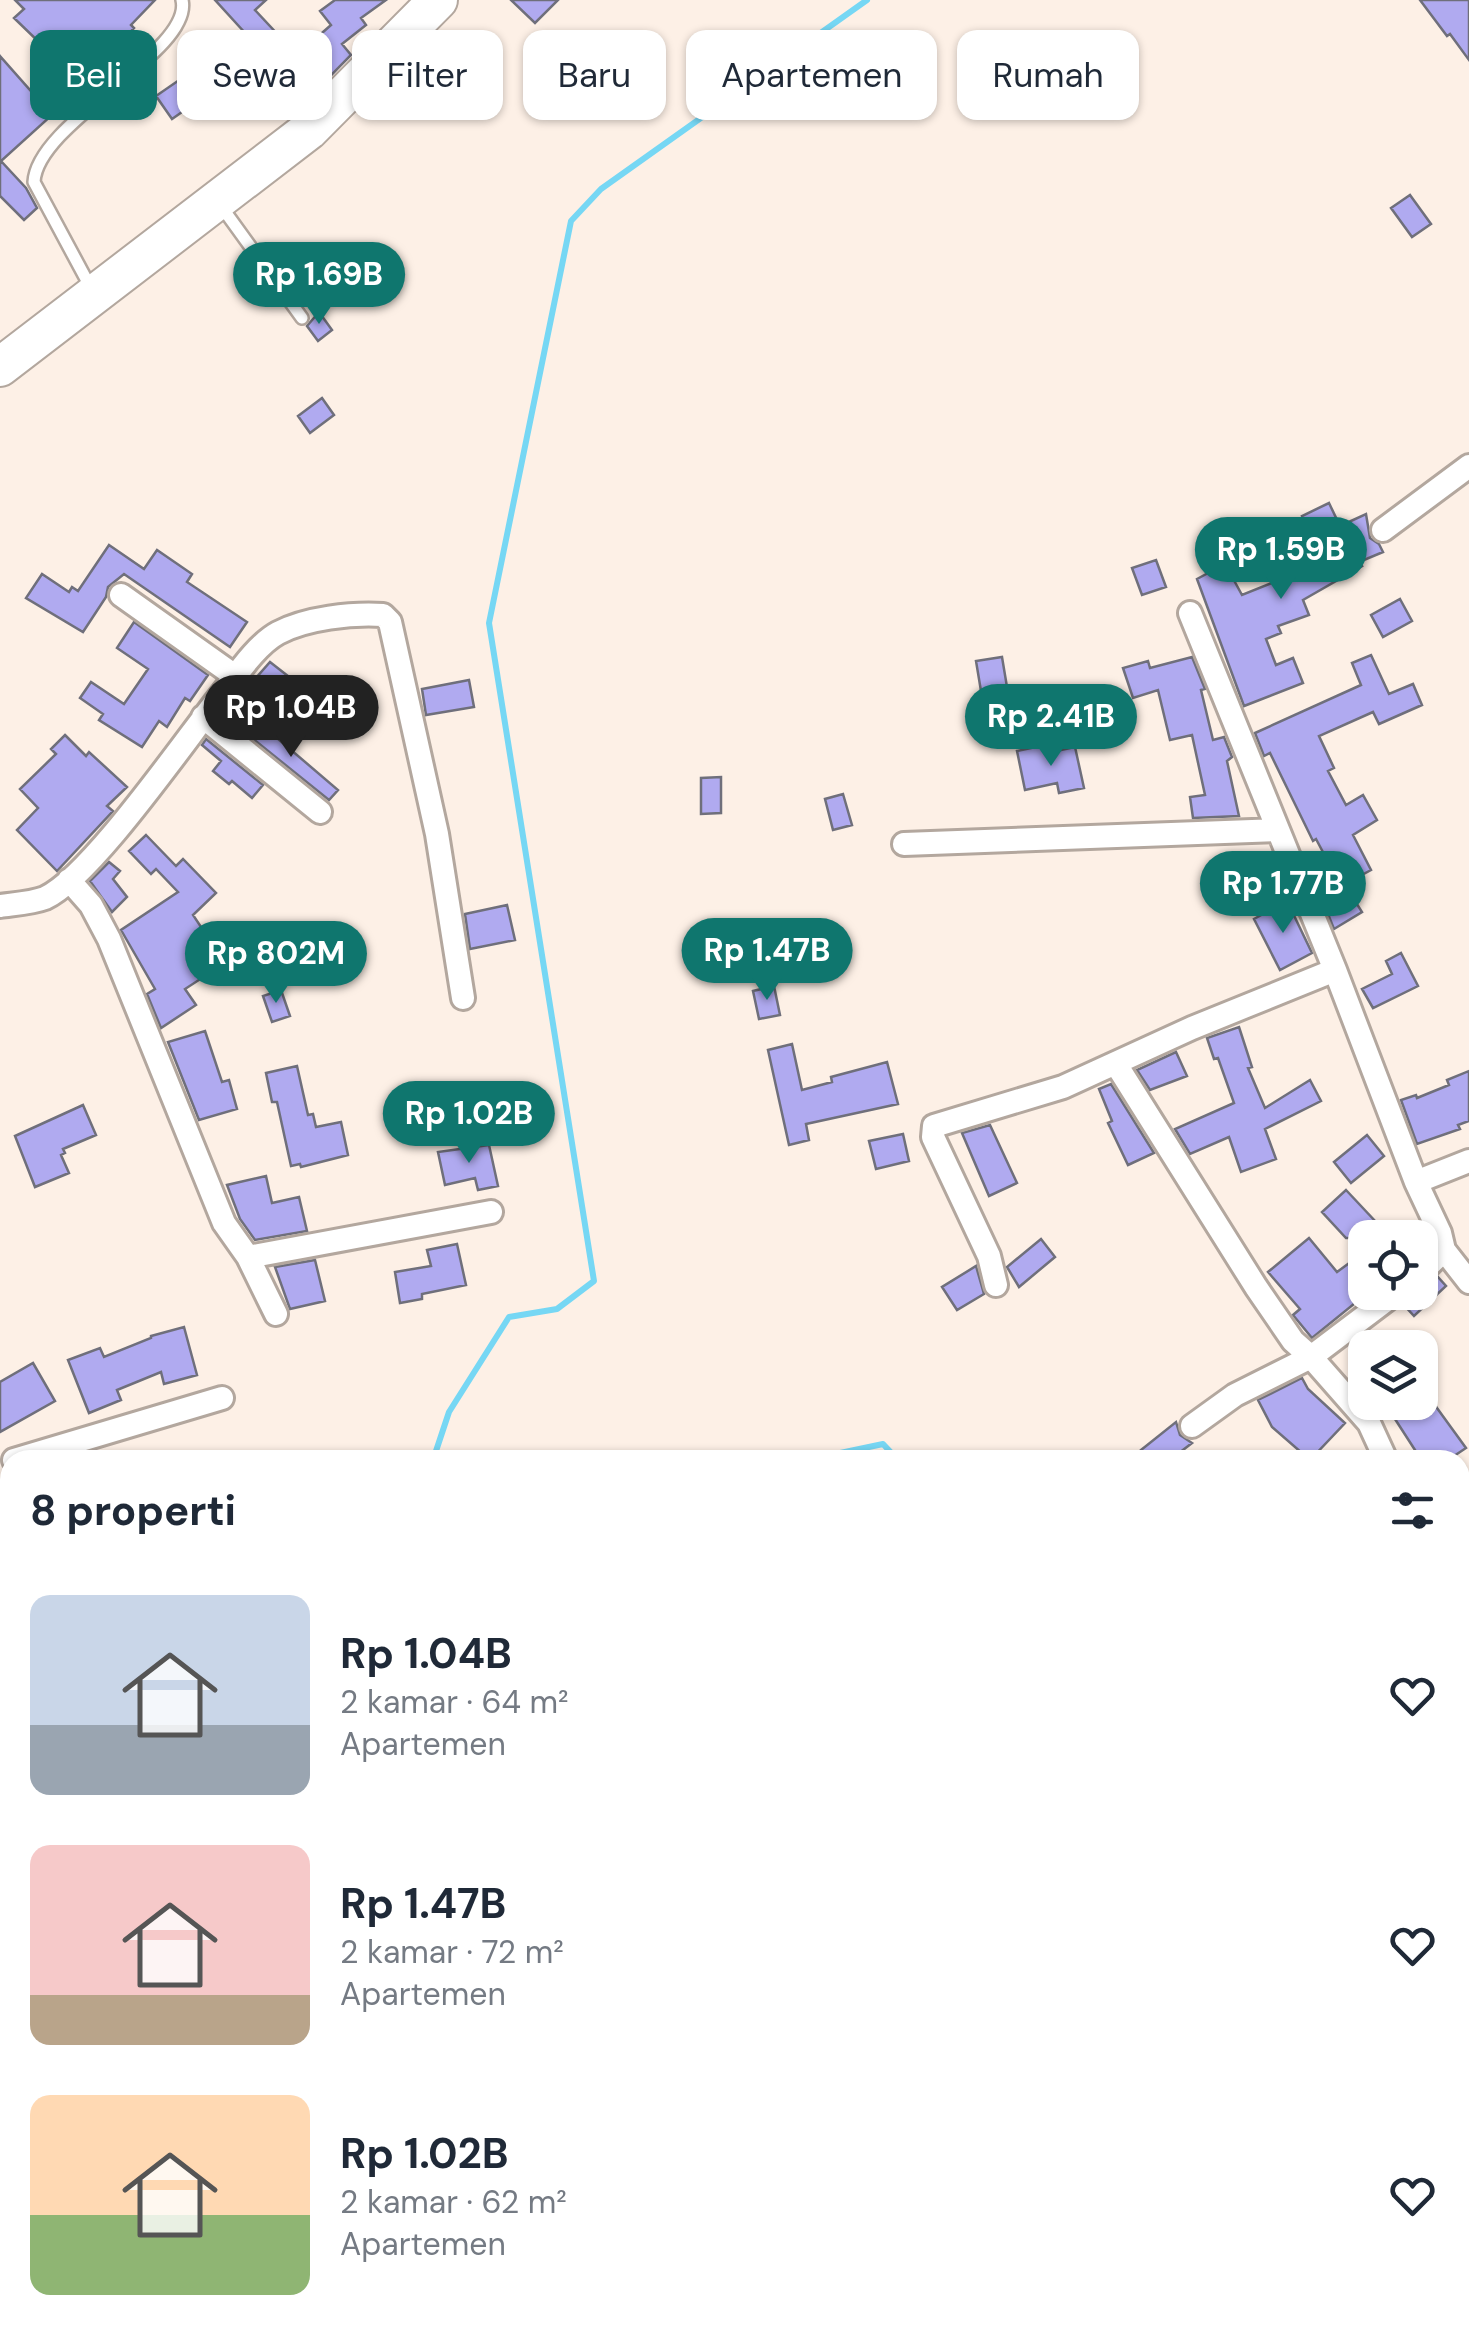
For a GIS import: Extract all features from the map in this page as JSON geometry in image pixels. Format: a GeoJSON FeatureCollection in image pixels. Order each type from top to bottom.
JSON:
{"type":"FeatureCollection","features":[{"type":"Feature","properties":{"kind":"highway"},"geometry":{"type":"LineString","coordinates":[[0,367],[218,202],[338,104],[428,4]]}},
{"type":"Feature","properties":{"kind":"street"},"geometry":{"type":"LineString","coordinates":[[1383,530],[1469,466]]}},
{"type":"Feature","properties":{"kind":"street"},"geometry":{"type":"LineString","coordinates":[[121,595],[236,676]]}},
{"type":"Feature","properties":{"kind":"street"},"geometry":{"type":"LineString","coordinates":[[1190,613],[1444,1250],[1469,1282]]}},
{"type":"Feature","properties":{"kind":"street"},"geometry":{"type":"LineString","coordinates":[[0,906],[46,898],[68,880],[102,846],[236,676],[274,635],[290,628],[364,614],[383,615],[390,622],[436,834],[463,998]]}},
{"type":"Feature","properties":{"kind":"street"},"geometry":{"type":"LineString","coordinates":[[204,717],[320,812]]}},
{"type":"Feature","properties":{"kind":"street"},"geometry":{"type":"LineString","coordinates":[[904,844],[1278,830]]}},
{"type":"Feature","properties":{"kind":"street"},"geometry":{"type":"LineString","coordinates":[[68,880],[91,905],[109,938],[224,1223],[248,1257],[276,1314]]}},
{"type":"Feature","properties":{"kind":"street"},"geometry":{"type":"LineString","coordinates":[[996,1285],[989,1256],[932,1130],[934,1126],[1063,1087],[1192,1028],[1335,970]]}},
{"type":"Feature","properties":{"kind":"street"},"geometry":{"type":"LineString","coordinates":[[1116,1064],[1256,1286],[1294,1340],[1370,1423],[1382,1450]]}},
{"type":"Feature","properties":{"kind":"street"},"geometry":{"type":"LineString","coordinates":[[1416,1182],[1469,1161]]}},
{"type":"Feature","properties":{"kind":"street"},"geometry":{"type":"LineString","coordinates":[[248,1257],[491,1212]]}},
{"type":"Feature","properties":{"kind":"street"},"geometry":{"type":"LineString","coordinates":[[1438,1256],[1444,1250]]}},
{"type":"Feature","properties":{"kind":"street"},"geometry":{"type":"LineString","coordinates":[[1192,1426],[1234,1395],[1312,1357],[1374,1310]]}},
{"type":"Feature","properties":{"kind":"street"},"geometry":{"type":"LineString","coordinates":[[46,1450],[222,1398]]}},
{"type":"Feature","properties":{"kind":"lane"},"geometry":{"type":"LineString","coordinates":[[94,294],[34,182],[34,172],[67,129],[162,44],[182,21],[182,0]]}},
{"type":"Feature","properties":{"kind":"lane"},"geometry":{"type":"LineString","coordinates":[[218,202],[302,318]]}},
{"type":"Feature","properties":{"kind":"building"},"geometry":{"type":"Polygon","coordinates":[[[15,0],[155,0],[131,25],[132,30],[30,30],[30,33],[14,18],[24,9],[15,0]]]}},
{"type":"Feature","properties":{"kind":"building"},"geometry":{"type":"Polygon","coordinates":[[[215,0],[266,0],[255,10],[274,30],[242,30],[215,0]]]}},
{"type":"Feature","properties":{"kind":"building"},"geometry":{"type":"Polygon","coordinates":[[[335,0],[386,0],[361,18],[366,25],[352,30],[352,36],[342,44],[351,55],[332,74],[332,30],[325,30],[331,25],[320,11],[335,0]]]}},
{"type":"Feature","properties":{"kind":"building"},"geometry":{"type":"Polygon","coordinates":[[[511,0],[558,0],[535,23],[511,0]]]}},
{"type":"Feature","properties":{"kind":"building"},"geometry":{"type":"Polygon","coordinates":[[[1420,0],[1469,0],[1469,60],[1450,34],[1447,36],[1420,0]]]}},
{"type":"Feature","properties":{"kind":"building"},"geometry":{"type":"Polygon","coordinates":[[[0,56],[30,90],[30,120],[46,120],[1,161],[26,188],[37,208],[24,220],[0,196],[0,56]]]}},
{"type":"Feature","properties":{"kind":"building"},"geometry":{"type":"Polygon","coordinates":[[[177,82],[177,116],[172,119],[157,95],[177,82]]]}},
{"type":"Feature","properties":{"kind":"building"},"geometry":{"type":"Polygon","coordinates":[[[1410,195],[1431,224],[1412,237],[1391,208],[1410,195]]]}},
{"type":"Feature","properties":{"kind":"building"},"geometry":{"type":"Polygon","coordinates":[[[319,312],[332,330],[318,341],[307,326],[319,312]]]}},
{"type":"Feature","properties":{"kind":"building"},"geometry":{"type":"Polygon","coordinates":[[[322,398],[334,415],[310,433],[298,416],[322,398]]]}},
{"type":"Feature","properties":{"kind":"building"},"geometry":{"type":"Polygon","coordinates":[[[1329,503],[1340,526],[1366,514],[1370,538],[1383,552],[1359,562],[1362,566],[1303,600],[1309,615],[1278,626],[1281,633],[1266,639],[1276,665],[1293,658],[1303,683],[1244,706],[1197,579],[1225,564],[1242,595],[1301,571],[1293,555],[1315,544],[1302,516],[1329,503]]]}},
{"type":"Feature","properties":{"kind":"building"},"geometry":{"type":"Polygon","coordinates":[[[109,545],[144,569],[157,550],[192,574],[187,582],[247,622],[230,647],[124,574],[108,587],[106,597],[83,632],[26,598],[42,574],[69,592],[72,587],[78,591],[109,545]]]}},
{"type":"Feature","properties":{"kind":"building"},"geometry":{"type":"Polygon","coordinates":[[[1156,560],[1166,587],[1142,595],[1132,568],[1156,560]]]}},
{"type":"Feature","properties":{"kind":"building"},"geometry":{"type":"Polygon","coordinates":[[[1400,599],[1412,621],[1383,637],[1371,615],[1400,599]]]}},
{"type":"Feature","properties":{"kind":"building"},"geometry":{"type":"Polygon","coordinates":[[[134,622],[208,675],[190,701],[185,698],[167,727],[159,721],[142,747],[99,720],[103,714],[80,698],[91,682],[124,704],[148,669],[117,648],[134,622]]]}},
{"type":"Feature","properties":{"kind":"building"},"geometry":{"type":"Polygon","coordinates":[[[1371,655],[1389,694],[1413,684],[1422,705],[1379,724],[1373,712],[1319,736],[1334,768],[1328,771],[1346,805],[1363,795],[1377,820],[1353,835],[1371,870],[1341,886],[1316,839],[1313,841],[1270,753],[1264,756],[1255,733],[1361,685],[1352,663],[1371,655]]]}},
{"type":"Feature","properties":{"kind":"building"},"geometry":{"type":"Polygon","coordinates":[[[1002,657],[1008,693],[982,697],[976,661],[1002,657]]]}},
{"type":"Feature","properties":{"kind":"building"},"geometry":{"type":"Polygon","coordinates":[[[1192,657],[1205,689],[1201,690],[1213,740],[1224,737],[1232,757],[1227,761],[1239,816],[1193,818],[1190,797],[1205,795],[1192,735],[1170,740],[1158,690],[1133,698],[1123,668],[1148,661],[1150,668],[1192,657]]]}},
{"type":"Feature","properties":{"kind":"building"},"geometry":{"type":"Polygon","coordinates":[[[270,662],[293,680],[254,720],[234,703],[270,662]]]}},
{"type":"Feature","properties":{"kind":"building"},"geometry":{"type":"Polygon","coordinates":[[[469,680],[474,707],[426,715],[422,689],[469,680]]]}},
{"type":"Feature","properties":{"kind":"building"},"geometry":{"type":"Polygon","coordinates":[[[257,721],[338,790],[329,800],[247,734],[257,721]]]}},
{"type":"Feature","properties":{"kind":"building"},"geometry":{"type":"Polygon","coordinates":[[[65,735],[127,787],[107,806],[113,811],[57,871],[17,830],[38,808],[20,789],[56,754],[51,749],[65,735]]]}},
{"type":"Feature","properties":{"kind":"building"},"geometry":{"type":"Polygon","coordinates":[[[206,739],[263,785],[252,798],[213,771],[221,761],[202,745],[206,739]]]}},
{"type":"Feature","properties":{"kind":"building"},"geometry":{"type":"Polygon","coordinates":[[[1045,745],[1047,753],[1075,747],[1084,788],[1059,793],[1057,783],[1025,790],[1017,751],[1045,745]]]}},
{"type":"Feature","properties":{"kind":"building"},"geometry":{"type":"Polygon","coordinates":[[[721,777],[721,813],[701,814],[701,778],[721,777]]]}},
{"type":"Feature","properties":{"kind":"building"},"geometry":{"type":"Polygon","coordinates":[[[843,794],[852,825],[833,830],[825,799],[843,794]]]}},
{"type":"Feature","properties":{"kind":"building"},"geometry":{"type":"Polygon","coordinates":[[[146,835],[176,866],[183,859],[216,893],[193,915],[225,963],[185,989],[196,1005],[161,1028],[147,994],[155,989],[121,930],[178,892],[156,869],[151,874],[129,851],[146,835]]]}},
{"type":"Feature","properties":{"kind":"building"},"geometry":{"type":"Polygon","coordinates":[[[109,862],[120,871],[113,879],[127,897],[112,912],[90,881],[109,862]]]}},
{"type":"Feature","properties":{"kind":"building"},"geometry":{"type":"Polygon","coordinates":[[[1345,885],[1362,912],[1334,929],[1322,899],[1345,885]]]}},
{"type":"Feature","properties":{"kind":"building"},"geometry":{"type":"Polygon","coordinates":[[[1287,901],[1312,953],[1280,970],[1254,919],[1287,901]]]}},
{"type":"Feature","properties":{"kind":"building"},"geometry":{"type":"Polygon","coordinates":[[[507,905],[515,940],[470,949],[465,914],[507,905]]]}},
{"type":"Feature","properties":{"kind":"building"},"geometry":{"type":"Polygon","coordinates":[[[1401,953],[1418,986],[1373,1008],[1362,989],[1392,974],[1386,961],[1401,953]]]}},
{"type":"Feature","properties":{"kind":"building"},"geometry":{"type":"Polygon","coordinates":[[[774,986],[780,1015],[759,1019],[753,991],[774,986]]]}},
{"type":"Feature","properties":{"kind":"building"},"geometry":{"type":"Polygon","coordinates":[[[281,990],[290,1016],[272,1022],[263,996],[281,990]]]}},
{"type":"Feature","properties":{"kind":"building"},"geometry":{"type":"Polygon","coordinates":[[[1239,1027],[1252,1067],[1248,1068],[1265,1108],[1310,1080],[1321,1101],[1265,1129],[1276,1159],[1241,1172],[1229,1137],[1190,1154],[1175,1129],[1234,1103],[1207,1038],[1239,1027]]]}},
{"type":"Feature","properties":{"kind":"building"},"geometry":{"type":"Polygon","coordinates":[[[205,1031],[222,1082],[229,1080],[237,1109],[199,1120],[168,1042],[205,1031]]]}},
{"type":"Feature","properties":{"kind":"building"},"geometry":{"type":"Polygon","coordinates":[[[792,1044],[802,1090],[832,1082],[831,1077],[887,1062],[898,1104],[806,1124],[809,1140],[789,1145],[768,1050],[792,1044]]]}},
{"type":"Feature","properties":{"kind":"building"},"geometry":{"type":"Polygon","coordinates":[[[1176,1052],[1187,1076],[1150,1090],[1137,1070],[1176,1052]]]}},
{"type":"Feature","properties":{"kind":"building"},"geometry":{"type":"Polygon","coordinates":[[[297,1066],[308,1115],[313,1114],[316,1127],[341,1122],[348,1155],[291,1166],[277,1102],[272,1102],[266,1073],[297,1066]]]}},
{"type":"Feature","properties":{"kind":"building"},"geometry":{"type":"Polygon","coordinates":[[[1469,1071],[1469,1121],[1458,1125],[1460,1129],[1417,1144],[1401,1100],[1449,1085],[1447,1080],[1469,1071]]]}},
{"type":"Feature","properties":{"kind":"building"},"geometry":{"type":"Polygon","coordinates":[[[1111,1084],[1154,1153],[1128,1165],[1108,1123],[1112,1121],[1099,1089],[1111,1084]]]}},
{"type":"Feature","properties":{"kind":"building"},"geometry":{"type":"Polygon","coordinates":[[[83,1105],[96,1135],[63,1149],[65,1153],[61,1155],[69,1173],[35,1187],[15,1136],[83,1105]]]}},
{"type":"Feature","properties":{"kind":"building"},"geometry":{"type":"Polygon","coordinates":[[[990,1125],[1017,1183],[989,1196],[962,1133],[990,1125]]]}},
{"type":"Feature","properties":{"kind":"building"},"geometry":{"type":"Polygon","coordinates":[[[903,1134],[909,1161],[876,1169],[869,1141],[903,1134]]]}},
{"type":"Feature","properties":{"kind":"building"},"geometry":{"type":"Polygon","coordinates":[[[1367,1135],[1384,1156],[1351,1183],[1334,1162],[1367,1135]]]}},
{"type":"Feature","properties":{"kind":"building"},"geometry":{"type":"Polygon","coordinates":[[[489,1145],[498,1186],[478,1190],[475,1178],[445,1185],[438,1152],[489,1145]]]}},
{"type":"Feature","properties":{"kind":"building"},"geometry":{"type":"Polygon","coordinates":[[[266,1176],[272,1203],[299,1197],[307,1231],[255,1240],[240,1219],[227,1185],[266,1176]]]}},
{"type":"Feature","properties":{"kind":"building"},"geometry":{"type":"Polygon","coordinates":[[[1346,1190],[1374,1220],[1348,1220],[1346,1238],[1322,1212],[1346,1190]]]}},
{"type":"Feature","properties":{"kind":"building"},"geometry":{"type":"Polygon","coordinates":[[[1309,1238],[1337,1272],[1348,1264],[1348,1309],[1312,1338],[1293,1315],[1300,1309],[1268,1272],[1309,1238]]]}},
{"type":"Feature","properties":{"kind":"building"},"geometry":{"type":"Polygon","coordinates":[[[1041,1239],[1055,1257],[1019,1287],[1007,1267],[1041,1239]]]}},
{"type":"Feature","properties":{"kind":"building"},"geometry":{"type":"Polygon","coordinates":[[[457,1244],[466,1285],[400,1303],[395,1272],[431,1266],[427,1250],[457,1244]]]}},
{"type":"Feature","properties":{"kind":"building"},"geometry":{"type":"Polygon","coordinates":[[[315,1260],[325,1301],[290,1309],[275,1267],[315,1260]]]}},
{"type":"Feature","properties":{"kind":"building"},"geometry":{"type":"Polygon","coordinates":[[[976,1266],[984,1294],[957,1310],[942,1287],[976,1266]]]}},
{"type":"Feature","properties":{"kind":"building"},"geometry":{"type":"Polygon","coordinates":[[[1438,1277],[1446,1286],[1438,1294],[1438,1277]]]}},
{"type":"Feature","properties":{"kind":"building"},"geometry":{"type":"Polygon","coordinates":[[[184,1327],[197,1375],[164,1384],[161,1372],[117,1390],[121,1400],[89,1413],[68,1360],[100,1348],[104,1357],[151,1336],[184,1327]]]}},
{"type":"Feature","properties":{"kind":"building"},"geometry":{"type":"Polygon","coordinates":[[[33,1363],[55,1401],[0,1432],[0,1382],[33,1363]]]}},
{"type":"Feature","properties":{"kind":"building"},"geometry":{"type":"Polygon","coordinates":[[[1302,1378],[1308,1389],[1345,1423],[1319,1450],[1298,1450],[1272,1427],[1258,1400],[1302,1378]]]}},
{"type":"Feature","properties":{"kind":"building"},"geometry":{"type":"Polygon","coordinates":[[[1438,1409],[1466,1448],[1463,1450],[1415,1450],[1396,1420],[1438,1420],[1438,1409]]]}},
{"type":"Feature","properties":{"kind":"building"},"geometry":{"type":"Polygon","coordinates":[[[1176,1422],[1180,1435],[1192,1443],[1183,1450],[1141,1450],[1176,1422]]]}},
{"type":"Feature","properties":{"kind":"waterway"},"geometry":{"type":"LineString","coordinates":[[436,1450],[449,1412],[509,1317],[557,1309],[594,1281],[489,623],[571,221],[601,189],[867,0]]}},
{"type":"Feature","properties":{"kind":"waterway"},"geometry":{"type":"LineString","coordinates":[[854,1450],[883,1444],[889,1450]]}}]}
